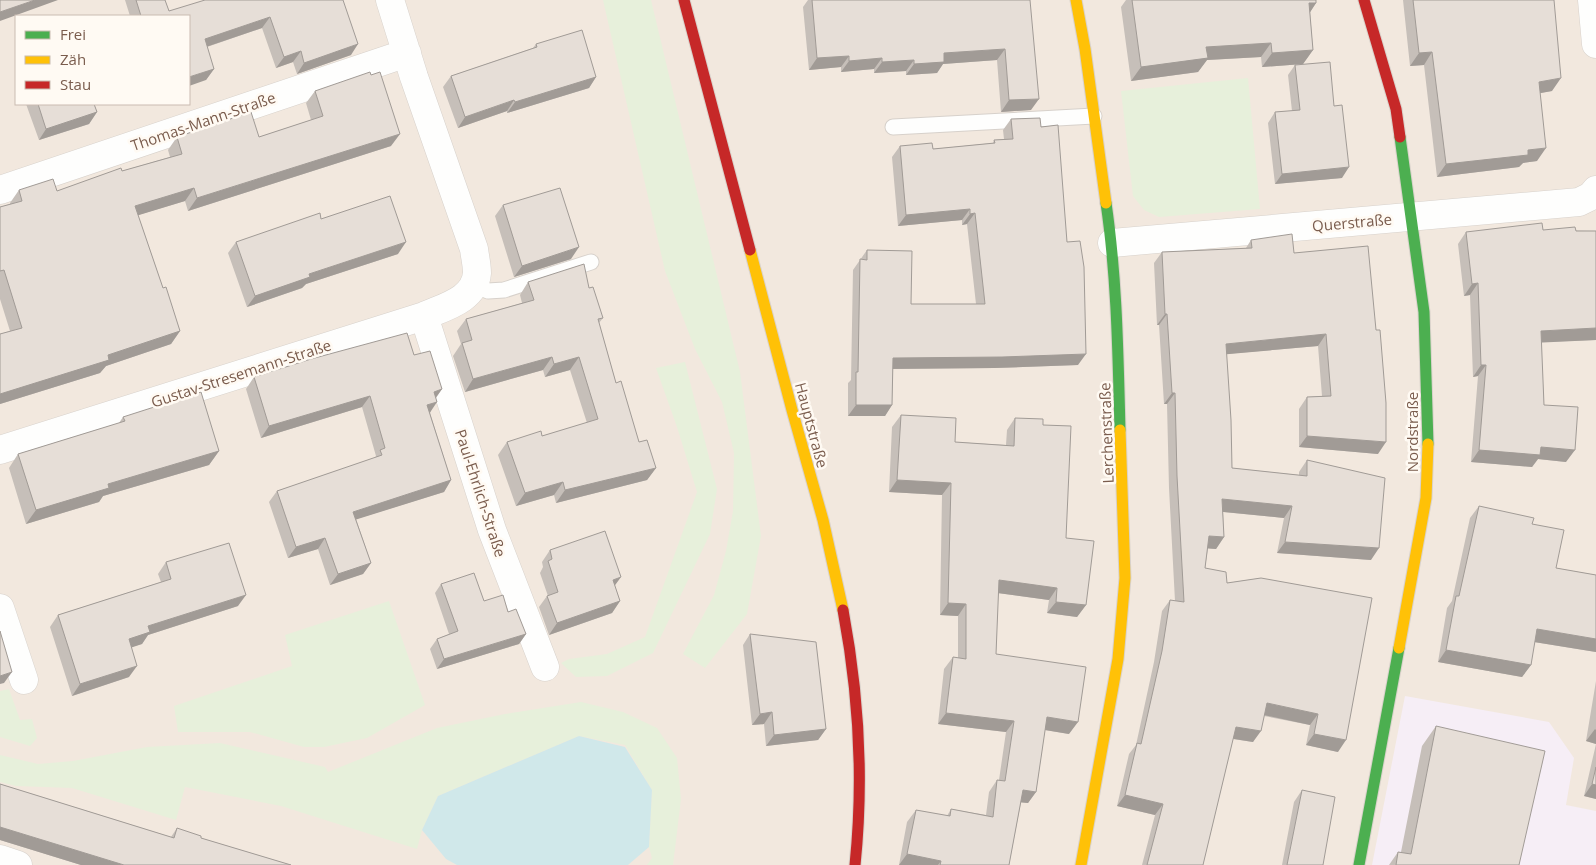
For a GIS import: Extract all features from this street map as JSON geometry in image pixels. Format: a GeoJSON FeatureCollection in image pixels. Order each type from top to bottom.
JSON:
{"type":"FeatureCollection","features":[{"type":"Feature","properties":{"kind":"street"},"geometry":{"type":"LineString","coordinates":[[390,0],[406,53],[474,249],[477,273],[474,285]]}},
{"type":"Feature","properties":{"kind":"street","name":"Hauptstraße"},"geometry":{"type":"LineString","coordinates":[[684,0],[827,537],[852,657],[858,718],[861,798],[855,865]]}},
{"type":"Feature","properties":{"kind":"street","name":"Lerchenstraße"},"geometry":{"type":"LineString","coordinates":[[1076,0],[1086,49],[1112,243],[1116,293],[1125,578],[1118,659],[1081,865]]}},
{"type":"Feature","properties":{"kind":"street","name":"Nordstraße"},"geometry":{"type":"LineString","coordinates":[[1359,865],[1426,498],[1428,442],[1424,312],[1412,217],[1396,109],[1364,0]]}},
{"type":"Feature","properties":{"kind":"street"},"geometry":{"type":"LineString","coordinates":[[1592,0],[1596,44]]}},
{"type":"Feature","properties":{"kind":"street","name":"Thomas-Mann-Straße"},"geometry":{"type":"LineString","coordinates":[[0,190],[406,53]]}},
{"type":"Feature","properties":{"kind":"street","name":"Querstraße"},"geometry":{"type":"LineString","coordinates":[[1112,243],[1579,202],[1593,193]]}},
{"type":"Feature","properties":{"kind":"street","name":"Gustav-Stresemann-Straße"},"geometry":{"type":"LineString","coordinates":[[0,450],[424,316],[460,301],[474,285]]}},
{"type":"Feature","properties":{"kind":"street","name":"Paul-Ehrlich-Straße"},"geometry":{"type":"LineString","coordinates":[[424,316],[492,530],[545,667]]}},
{"type":"Feature","properties":{"kind":"street"},"geometry":{"type":"LineString","coordinates":[[0,608],[24,680]]}},
{"type":"Feature","properties":{"kind":"street"},"geometry":{"type":"LineString","coordinates":[[0,859],[18,865]]}},
{"type":"Feature","properties":{"kind":"lane"},"geometry":{"type":"LineString","coordinates":[[893,127],[1094,116]]}},
{"type":"Feature","properties":{"kind":"lane"},"geometry":{"type":"LineString","coordinates":[[474,285],[488,291],[504,290],[592,262]]}},
{"type":"Feature","properties":{"kind":"shaded area"},"geometry":{"type":"Polygon","coordinates":[[[0,0],[1596,0],[1596,865],[0,865],[0,0]]]}},
{"type":"Feature","properties":{"kind":"shaded area"},"geometry":{"type":"Polygon","coordinates":[[[1405,696],[1549,722],[1574,758],[1566,805],[1596,811],[1596,865],[1372,865],[1405,696]]]}},
{"type":"Feature","properties":{"kind":"green space"},"geometry":{"type":"Polygon","coordinates":[[[603,0],[651,0],[740,372],[761,536],[747,614],[705,668],[683,654],[714,595],[726,551],[733,511],[734,453],[722,402],[695,349],[665,271],[603,0]]]}},
{"type":"Feature","properties":{"kind":"green space"},"geometry":{"type":"Polygon","coordinates":[[[1248,78],[1260,209],[1159,217],[1144,210],[1133,196],[1121,91],[1248,78]]]}},
{"type":"Feature","properties":{"kind":"green space"},"geometry":{"type":"Polygon","coordinates":[[[685,362],[717,489],[710,534],[653,653],[607,676],[576,677],[561,663],[569,659],[607,654],[645,637],[697,492],[656,368],[685,362]]]}},
{"type":"Feature","properties":{"kind":"green space"},"geometry":{"type":"Polygon","coordinates":[[[389,601],[425,705],[367,738],[324,747],[304,747],[250,732],[178,732],[174,706],[292,666],[285,635],[389,601]]]}},
{"type":"Feature","properties":{"kind":"green space"},"geometry":{"type":"Polygon","coordinates":[[[9,689],[20,720],[32,719],[37,738],[30,746],[0,737],[0,691],[9,689]]]}},
{"type":"Feature","properties":{"kind":"green space"},"geometry":{"type":"Polygon","coordinates":[[[581,702],[623,712],[657,728],[677,758],[681,799],[673,865],[647,865],[652,858],[649,847],[652,790],[625,745],[579,736],[438,796],[422,830],[417,849],[281,806],[185,787],[176,820],[72,788],[16,786],[0,782],[0,755],[38,764],[73,761],[147,747],[220,743],[325,767],[328,772],[437,728],[505,714],[581,702]]]}},
{"type":"Feature","properties":{"kind":"water"},"geometry":{"type":"Polygon","coordinates":[[[579,736],[625,747],[652,790],[649,847],[628,865],[457,865],[446,859],[422,830],[438,796],[579,736]]]}},
{"type":"Feature","properties":{"kind":"building"},"geometry":{"type":"Polygon","coordinates":[[[0,0],[35,0],[0,12],[0,0]]]}},
{"type":"Feature","properties":{"kind":"building"},"geometry":{"type":"Polygon","coordinates":[[[136,0],[165,0],[169,11],[205,0],[343,0],[358,44],[304,63],[301,51],[284,57],[270,17],[205,39],[214,69],[190,77],[190,15],[141,15],[136,0]]]}},
{"type":"Feature","properties":{"kind":"building"},"geometry":{"type":"Polygon","coordinates":[[[812,0],[1030,0],[1039,99],[1009,100],[1005,49],[944,53],[944,62],[914,64],[914,60],[882,62],[882,58],[849,61],[849,56],[817,58],[812,0]]]}},
{"type":"Feature","properties":{"kind":"building"},"geometry":{"type":"Polygon","coordinates":[[[1132,0],[1316,0],[1316,3],[1309,3],[1313,50],[1272,53],[1271,43],[1206,47],[1208,58],[1141,67],[1132,0]]]}},
{"type":"Feature","properties":{"kind":"building"},"geometry":{"type":"Polygon","coordinates":[[[1413,0],[1554,0],[1561,78],[1539,82],[1546,148],[1528,150],[1528,155],[1446,164],[1432,52],[1419,53],[1413,0]]]}},
{"type":"Feature","properties":{"kind":"building"},"geometry":{"type":"Polygon","coordinates":[[[582,30],[596,77],[515,102],[514,100],[465,117],[451,76],[537,47],[536,44],[582,30]]]}},
{"type":"Feature","properties":{"kind":"building"},"geometry":{"type":"Polygon","coordinates":[[[1330,62],[1334,106],[1342,105],[1349,167],[1282,174],[1275,112],[1300,110],[1295,65],[1330,62]]]}},
{"type":"Feature","properties":{"kind":"building"},"geometry":{"type":"Polygon","coordinates":[[[370,72],[371,75],[380,72],[400,134],[197,198],[194,188],[135,206],[163,288],[166,287],[180,331],[108,355],[109,360],[0,394],[0,334],[22,328],[4,270],[0,271],[0,207],[22,201],[19,190],[53,179],[57,191],[121,168],[122,171],[182,154],[177,137],[251,112],[259,137],[323,116],[315,91],[370,72]]]}},
{"type":"Feature","properties":{"kind":"building"},"geometry":{"type":"Polygon","coordinates":[[[38,105],[94,105],[97,112],[46,129],[38,105]]]}},
{"type":"Feature","properties":{"kind":"building"},"geometry":{"type":"Polygon","coordinates":[[[1040,118],[1041,127],[1058,125],[1067,242],[1080,241],[1084,267],[1086,354],[893,358],[892,405],[856,405],[860,259],[867,260],[867,250],[912,251],[911,304],[985,304],[975,213],[970,214],[970,209],[906,215],[900,146],[932,143],[933,149],[995,143],[994,140],[1013,139],[1011,119],[1040,118]]]}},
{"type":"Feature","properties":{"kind":"building"},"geometry":{"type":"Polygon","coordinates":[[[560,188],[579,247],[522,266],[503,205],[560,188]]]}},
{"type":"Feature","properties":{"kind":"building"},"geometry":{"type":"Polygon","coordinates":[[[390,196],[406,242],[309,274],[310,277],[255,296],[236,242],[320,213],[321,219],[390,196]]]}},
{"type":"Feature","properties":{"kind":"building"},"geometry":{"type":"Polygon","coordinates":[[[1542,223],[1543,230],[1575,227],[1576,231],[1596,231],[1596,328],[1541,331],[1544,405],[1578,407],[1575,450],[1541,447],[1540,455],[1479,450],[1486,365],[1481,365],[1478,283],[1472,284],[1466,232],[1542,223]]]}},
{"type":"Feature","properties":{"kind":"building"},"geometry":{"type":"Polygon","coordinates":[[[1292,234],[1294,253],[1368,246],[1376,330],[1380,330],[1386,403],[1386,442],[1307,436],[1307,397],[1331,396],[1326,334],[1226,344],[1232,468],[1307,476],[1307,460],[1385,478],[1379,548],[1285,542],[1292,506],[1222,499],[1224,537],[1209,536],[1205,568],[1226,572],[1227,583],[1261,578],[1372,598],[1346,740],[1314,734],[1318,714],[1267,703],[1261,731],[1236,727],[1203,865],[1147,865],[1163,804],[1125,795],[1137,743],[1141,744],[1162,651],[1170,600],[1184,602],[1177,476],[1175,393],[1172,393],[1162,252],[1252,248],[1251,240],[1292,234]]]}},
{"type":"Feature","properties":{"kind":"building"},"geometry":{"type":"Polygon","coordinates":[[[584,264],[589,288],[593,287],[603,318],[598,319],[616,383],[621,381],[639,442],[647,440],[656,468],[565,490],[563,482],[525,493],[507,442],[541,431],[542,436],[598,419],[579,357],[554,364],[552,357],[473,379],[462,343],[472,340],[466,319],[534,300],[528,282],[584,264]]]}},
{"type":"Feature","properties":{"kind":"building"},"geometry":{"type":"Polygon","coordinates":[[[407,333],[414,355],[430,351],[442,389],[434,392],[437,402],[427,405],[451,480],[353,512],[371,563],[338,574],[325,538],[296,547],[277,491],[382,455],[380,450],[385,448],[370,396],[269,426],[254,377],[311,359],[407,333]]]}},
{"type":"Feature","properties":{"kind":"building"},"geometry":{"type":"Polygon","coordinates":[[[201,392],[219,451],[108,484],[109,488],[36,510],[18,454],[125,421],[123,417],[201,392]]]}},
{"type":"Feature","properties":{"kind":"building"},"geometry":{"type":"Polygon","coordinates":[[[901,415],[956,418],[955,442],[1014,446],[1015,418],[1043,419],[1043,425],[1071,426],[1066,538],[1094,541],[1086,605],[1056,602],[1057,588],[999,580],[996,654],[1086,667],[1078,722],[1047,717],[1036,792],[1023,790],[1009,865],[940,865],[941,861],[907,854],[916,810],[950,816],[951,809],[993,817],[997,780],[1005,781],[1014,721],[946,713],[953,657],[966,659],[966,604],[948,603],[951,483],[897,480],[901,415]]]}},
{"type":"Feature","properties":{"kind":"building"},"geometry":{"type":"Polygon","coordinates":[[[1479,506],[1534,518],[1532,524],[1564,530],[1556,568],[1596,575],[1596,639],[1537,629],[1531,665],[1446,650],[1456,596],[1459,596],[1479,506]]]}},
{"type":"Feature","properties":{"kind":"building"},"geometry":{"type":"Polygon","coordinates":[[[605,531],[621,577],[613,580],[620,601],[557,623],[547,596],[558,592],[548,561],[552,559],[550,550],[605,531]]]}},
{"type":"Feature","properties":{"kind":"building"},"geometry":{"type":"Polygon","coordinates":[[[229,543],[246,595],[148,626],[150,632],[129,639],[137,666],[80,684],[58,615],[171,579],[166,562],[229,543]]]}},
{"type":"Feature","properties":{"kind":"building"},"geometry":{"type":"Polygon","coordinates":[[[474,573],[484,601],[503,595],[508,612],[516,609],[526,634],[444,659],[437,639],[458,631],[441,584],[474,573]]]}},
{"type":"Feature","properties":{"kind":"building"},"geometry":{"type":"Polygon","coordinates":[[[0,631],[12,672],[0,676],[0,631]]]}},
{"type":"Feature","properties":{"kind":"building"},"geometry":{"type":"Polygon","coordinates":[[[750,634],[816,642],[826,729],[774,735],[772,712],[760,714],[750,634]]]}},
{"type":"Feature","properties":{"kind":"building"},"geometry":{"type":"Polygon","coordinates":[[[1436,726],[1545,751],[1519,865],[1396,865],[1398,852],[1411,854],[1436,726]]]}},
{"type":"Feature","properties":{"kind":"building"},"geometry":{"type":"Polygon","coordinates":[[[1596,767],[1596,785],[1592,784],[1596,767]]]}},
{"type":"Feature","properties":{"kind":"building"},"geometry":{"type":"Polygon","coordinates":[[[0,784],[174,838],[177,828],[201,836],[201,838],[291,865],[124,865],[0,827],[0,784]]]}},
{"type":"Feature","properties":{"kind":"building"},"geometry":{"type":"Polygon","coordinates":[[[1302,790],[1335,797],[1323,865],[1287,865],[1302,790]]]}},
{"type":"Feature","properties":{"kind":"traffic: fast"},"geometry":{"type":"LineString","coordinates":[[1400,137],[1424,312],[1428,444]]}},
{"type":"Feature","properties":{"kind":"traffic: fast"},"geometry":{"type":"LineString","coordinates":[[1106,203],[1115,288],[1120,430]]}},
{"type":"Feature","properties":{"kind":"traffic: fast"},"geometry":{"type":"LineString","coordinates":[[1359,865],[1399,648]]}},
{"type":"Feature","properties":{"kind":"traffic: slow"},"geometry":{"type":"LineString","coordinates":[[1076,0],[1085,49],[1106,203]]}},
{"type":"Feature","properties":{"kind":"traffic: slow"},"geometry":{"type":"LineString","coordinates":[[750,250],[823,520],[843,610]]}},
{"type":"Feature","properties":{"kind":"traffic: slow"},"geometry":{"type":"LineString","coordinates":[[1081,865],[1118,659],[1125,578],[1120,430]]}},
{"type":"Feature","properties":{"kind":"traffic: slow"},"geometry":{"type":"LineString","coordinates":[[1399,648],[1426,498],[1428,444]]}},
{"type":"Feature","properties":{"kind":"traffic: jam"},"geometry":{"type":"LineString","coordinates":[[684,0],[750,250]]}},
{"type":"Feature","properties":{"kind":"traffic: jam"},"geometry":{"type":"LineString","coordinates":[[1364,0],[1396,109],[1400,137]]}},
{"type":"Feature","properties":{"kind":"traffic: jam"},"geometry":{"type":"LineString","coordinates":[[843,610],[853,673],[858,737],[859,800],[855,865]]}}]}
